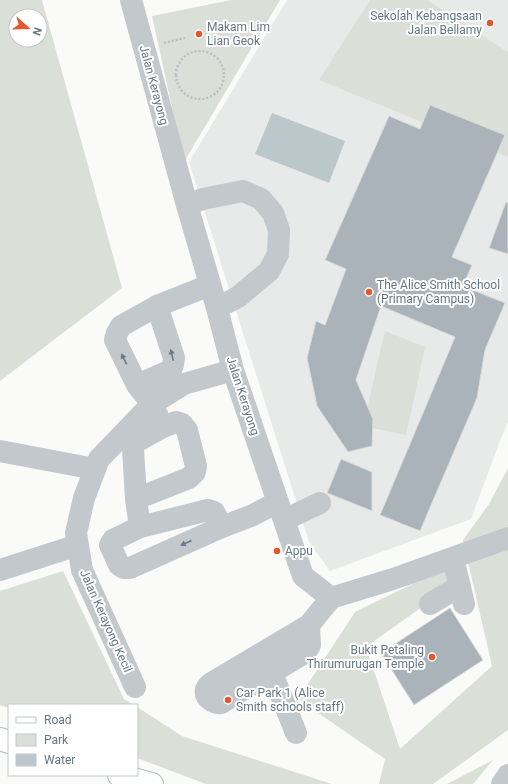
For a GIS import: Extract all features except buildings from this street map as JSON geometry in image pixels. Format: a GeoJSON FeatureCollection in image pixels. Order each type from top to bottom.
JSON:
{"type":"FeatureCollection","features":[{"type":"Feature","properties":{"kind":"main road"},"geometry":{"type":"LineString","coordinates":[[108,776],[130,784]]}},
{"type":"Feature","properties":{"kind":"main road"},"geometry":{"type":"LineString","coordinates":[[123,776],[152,784]]}},
{"type":"Feature","properties":{"kind":"street","name":"Jalan Kerayong"},"geometry":{"type":"LineString","coordinates":[[131,0],[233,370],[303,576],[331,598]]}},
{"type":"Feature","properties":{"kind":"street"},"geometry":{"type":"LineString","coordinates":[[187,205],[203,199],[243,191],[261,199],[273,213],[279,230],[278,254],[269,271],[238,297],[217,308]]}},
{"type":"Feature","properties":{"kind":"street"},"geometry":{"type":"LineString","coordinates":[[163,427],[152,404],[137,385],[115,340],[117,333],[121,326],[157,306],[210,285]]}},
{"type":"Feature","properties":{"kind":"street"},"geometry":{"type":"LineString","coordinates":[[137,385],[171,370],[174,365],[174,358],[157,306]]}},
{"type":"Feature","properties":{"kind":"street","name":"Jalan Kerayong Kecil"},"geometry":{"type":"LineString","coordinates":[[135,687],[82,570],[76,533],[84,498],[99,459],[152,404],[184,384],[233,370]]}},
{"type":"Feature","properties":{"kind":"street"},"geometry":{"type":"LineString","coordinates":[[136,499],[189,478],[195,472],[196,466],[187,430],[182,424],[176,422],[163,427],[136,442],[133,448],[136,499],[140,527]]}},
{"type":"Feature","properties":{"kind":"street"},"geometry":{"type":"LineString","coordinates":[[0,451],[95,469]]}},
{"type":"Feature","properties":{"kind":"street"},"geometry":{"type":"LineString","coordinates":[[222,527],[214,512],[208,510],[140,527],[113,540],[110,545],[119,565],[124,568],[130,568],[252,515],[320,503]]}},
{"type":"Feature","properties":{"kind":"street"},"geometry":{"type":"LineString","coordinates":[[309,625],[310,645],[306,652],[221,704],[216,704],[211,701],[206,693],[206,689],[210,684],[309,625],[331,598],[394,579],[508,538]]}},
{"type":"Feature","properties":{"kind":"street"},"geometry":{"type":"LineString","coordinates":[[0,570],[78,545]]}},
{"type":"Feature","properties":{"kind":"street"},"geometry":{"type":"LineString","coordinates":[[430,604],[462,595],[453,558]]}},
{"type":"Feature","properties":{"kind":"street"},"geometry":{"type":"LineString","coordinates":[[272,673],[296,733]]}},
{"type":"Feature","properties":{"kind":"street"},"geometry":{"type":"LineString","coordinates":[[502,784],[508,775]]}},
{"type":"Feature","properties":{"kind":"path"},"geometry":{"type":"LineString","coordinates":[[163,43],[185,38]]}},
{"type":"Feature","properties":{"kind":"path"},"geometry":{"type":"LineString","coordinates":[[199,50],[207,51],[220,60],[224,76],[222,84],[212,95],[205,98],[197,99],[189,97],[182,92],[178,85],[175,77],[176,69],[184,56],[199,50]]}},
{"type":"Feature","properties":{"kind":"shaded area","name":"The Alice Smith School (Primary Campus)"},"geometry":{"type":"Polygon","coordinates":[[[287,0],[508,0],[508,422],[471,519],[330,571],[309,542],[189,162],[287,0]]]}},
{"type":"Feature","properties":{"kind":"green space"},"geometry":{"type":"Polygon","coordinates":[[[0,0],[42,0],[44,8],[8,8],[8,48],[48,48],[48,22],[122,288],[0,381],[0,0]]]}},
{"type":"Feature","properties":{"kind":"green space"},"geometry":{"type":"Polygon","coordinates":[[[231,0],[280,0],[184,162],[152,16],[231,0]]]}},
{"type":"Feature","properties":{"kind":"green space"},"geometry":{"type":"Polygon","coordinates":[[[370,0],[427,0],[508,52],[508,157],[319,80],[370,0]]]}},
{"type":"Feature","properties":{"kind":"green space"},"geometry":{"type":"Polygon","coordinates":[[[385,331],[425,347],[406,435],[363,426],[385,331]]]}},
{"type":"Feature","properties":{"kind":"green space"},"geometry":{"type":"Polygon","coordinates":[[[508,468],[508,730],[433,784],[379,784],[385,759],[298,699],[355,612],[449,566],[454,584],[366,647],[400,749],[492,666],[463,540],[489,504],[508,468]]]}},
{"type":"Feature","properties":{"kind":"green space"},"geometry":{"type":"Polygon","coordinates":[[[63,571],[124,699],[132,704],[8,704],[8,708],[0,705],[0,591],[63,571]]]}},
{"type":"Feature","properties":{"kind":"green space"},"geometry":{"type":"Polygon","coordinates":[[[138,708],[182,736],[332,784],[206,784],[138,758],[138,708]]]}},
{"type":"Feature","properties":{"kind":"green space"},"geometry":{"type":"Polygon","coordinates":[[[493,760],[473,784],[447,784],[493,760]]]}},
{"type":"Feature","properties":{"kind":"water"},"geometry":{"type":"Polygon","coordinates":[[[272,113],[345,141],[329,183],[255,154],[272,113]]]}},
{"type":"Feature","properties":{"kind":"place","name":"Sekolah Kebangsaan Jalan Bellamy"},"geometry":{"type":"Point","coordinates":[490,23]}},
{"type":"Feature","properties":{"kind":"place","name":"Makam Lim Lian Geok"},"geometry":{"type":"Point","coordinates":[199,34]}},
{"type":"Feature","properties":{"kind":"place","name":"The Alice Smith School (Primary Campus)"},"geometry":{"type":"Point","coordinates":[369,292]}},
{"type":"Feature","properties":{"kind":"place","name":"Appu"},"geometry":{"type":"Point","coordinates":[277,551]}},
{"type":"Feature","properties":{"kind":"place","name":"Bukit Petaling Thirumurugan Temple"},"geometry":{"type":"Point","coordinates":[432,657]}},
{"type":"Feature","properties":{"kind":"place","name":"Car Park 1 (Alice Smith schools staff)"},"geometry":{"type":"Point","coordinates":[228,700]}}]}
